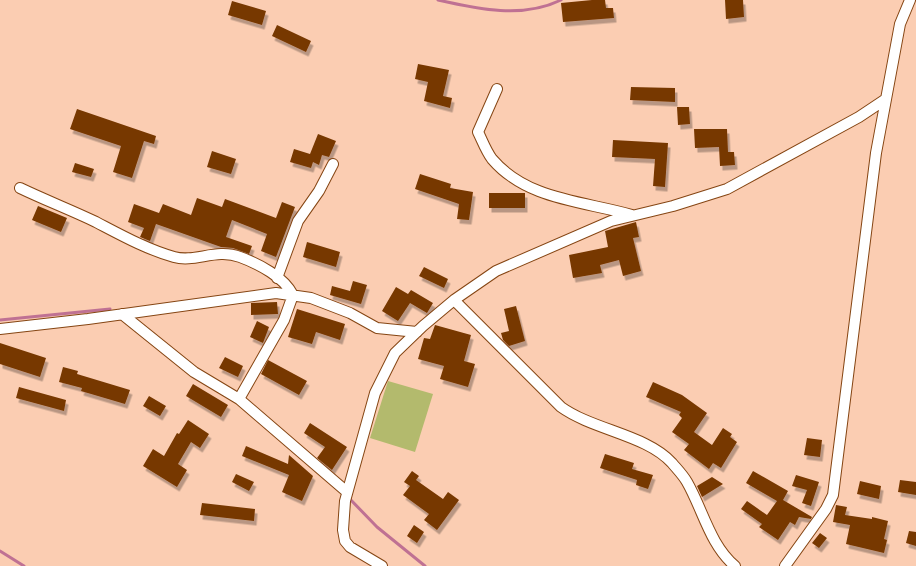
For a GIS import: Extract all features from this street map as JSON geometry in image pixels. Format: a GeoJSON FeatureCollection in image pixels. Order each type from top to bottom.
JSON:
{"type":"FeatureCollection","features":[{"type":"Feature","properties":{"kind":"street"},"geometry":{"type":"LineString","coordinates":[[785,566],[826,509],[833,495],[876,153],[900,24],[910,0]]}},
{"type":"Feature","properties":{"kind":"street"},"geometry":{"type":"LineString","coordinates":[[497,89],[478,132],[492,158],[512,177],[547,196],[634,215]]}},
{"type":"Feature","properties":{"kind":"street"},"geometry":{"type":"LineString","coordinates":[[382,566],[350,547],[345,541],[343,530],[346,496],[375,394],[395,353],[417,332],[454,300],[496,271],[611,220],[673,206],[727,189],[859,117],[886,99]]}},
{"type":"Feature","properties":{"kind":"street"},"geometry":{"type":"LineString","coordinates":[[277,278],[298,221],[319,191],[332,164]]}},
{"type":"Feature","properties":{"kind":"street"},"geometry":{"type":"LineString","coordinates":[[20,188],[139,244],[173,257],[184,259],[222,253],[238,256],[262,268],[288,286],[293,295],[284,320],[239,399]]}},
{"type":"Feature","properties":{"kind":"street"},"geometry":{"type":"LineString","coordinates":[[0,328],[122,314],[276,293],[311,298],[350,313],[377,328],[417,332]]}},
{"type":"Feature","properties":{"kind":"street"},"geometry":{"type":"LineString","coordinates":[[454,300],[561,407],[573,416],[648,446],[671,462],[687,481],[713,538],[735,566]]}},
{"type":"Feature","properties":{"kind":"street"},"geometry":{"type":"LineString","coordinates":[[122,314],[194,372],[239,399],[346,496]]}},
{"type":"Feature","properties":{"kind":"green space"},"geometry":{"type":"Polygon","coordinates":[[[388,381],[433,394],[415,452],[370,438],[388,381]]]}},
{"type":"Feature","properties":{"kind":"building"},"geometry":{"type":"Polygon","coordinates":[[[605,0],[606,8],[613,8],[614,18],[563,22],[561,3],[605,0]]]}},
{"type":"Feature","properties":{"kind":"building"},"geometry":{"type":"Polygon","coordinates":[[[725,0],[743,0],[744,17],[726,19],[725,0]]]}},
{"type":"Feature","properties":{"kind":"building"},"geometry":{"type":"Polygon","coordinates":[[[232,1],[266,11],[262,25],[228,15],[232,1]]]}},
{"type":"Feature","properties":{"kind":"building"},"geometry":{"type":"Polygon","coordinates":[[[277,25],[311,41],[306,52],[272,36],[277,25]]]}},
{"type":"Feature","properties":{"kind":"building"},"geometry":{"type":"Polygon","coordinates":[[[418,64],[449,70],[443,96],[452,98],[450,108],[424,101],[428,82],[415,79],[418,64]]]}},
{"type":"Feature","properties":{"kind":"building"},"geometry":{"type":"Polygon","coordinates":[[[631,87],[675,88],[675,102],[630,100],[631,87]]]}},
{"type":"Feature","properties":{"kind":"building"},"geometry":{"type":"Polygon","coordinates":[[[677,107],[689,107],[690,124],[678,125],[677,107]]]}},
{"type":"Feature","properties":{"kind":"building"},"geometry":{"type":"Polygon","coordinates":[[[77,109],[156,136],[154,144],[144,141],[132,178],[113,172],[121,146],[70,129],[77,109]]]}},
{"type":"Feature","properties":{"kind":"building"},"geometry":{"type":"Polygon","coordinates":[[[694,129],[727,129],[728,152],[734,152],[735,165],[720,166],[719,147],[695,148],[694,129]]]}},
{"type":"Feature","properties":{"kind":"building"},"geometry":{"type":"Polygon","coordinates":[[[318,134],[336,141],[329,157],[322,155],[319,165],[313,162],[311,168],[290,162],[294,149],[310,154],[318,134]]]}},
{"type":"Feature","properties":{"kind":"building"},"geometry":{"type":"Polygon","coordinates":[[[613,140],[668,143],[665,187],[653,186],[655,159],[612,157],[613,140]]]}},
{"type":"Feature","properties":{"kind":"building"},"geometry":{"type":"Polygon","coordinates":[[[212,151],[236,159],[231,174],[207,167],[212,151]]]}},
{"type":"Feature","properties":{"kind":"building"},"geometry":{"type":"Polygon","coordinates":[[[75,163],[94,169],[91,177],[72,172],[75,163]]]}},
{"type":"Feature","properties":{"kind":"building"},"geometry":{"type":"Polygon","coordinates":[[[420,174],[451,184],[450,188],[473,192],[469,220],[457,219],[459,204],[415,189],[420,174]]]}},
{"type":"Feature","properties":{"kind":"building"},"geometry":{"type":"Polygon","coordinates":[[[489,193],[525,193],[525,208],[489,208],[489,193]]]}},
{"type":"Feature","properties":{"kind":"building"},"geometry":{"type":"Polygon","coordinates":[[[197,198],[222,207],[225,199],[276,218],[282,202],[295,207],[276,257],[261,251],[267,234],[232,220],[226,237],[252,246],[249,254],[233,248],[221,247],[156,224],[150,241],[140,237],[144,228],[128,222],[134,204],[159,213],[163,204],[191,215],[197,198]]]}},
{"type":"Feature","properties":{"kind":"building"},"geometry":{"type":"Polygon","coordinates":[[[38,206],[67,218],[61,232],[32,220],[38,206]]]}},
{"type":"Feature","properties":{"kind":"building"},"geometry":{"type":"Polygon","coordinates":[[[636,222],[639,237],[633,238],[641,271],[623,276],[619,260],[600,265],[602,273],[573,278],[569,255],[608,247],[605,231],[636,222]]]}},
{"type":"Feature","properties":{"kind":"building"},"geometry":{"type":"Polygon","coordinates":[[[307,242],[340,252],[336,267],[303,257],[307,242]]]}},
{"type":"Feature","properties":{"kind":"building"},"geometry":{"type":"Polygon","coordinates":[[[424,267],[448,279],[444,288],[419,276],[424,267]]]}},
{"type":"Feature","properties":{"kind":"building"},"geometry":{"type":"Polygon","coordinates":[[[353,281],[367,285],[361,304],[330,295],[332,286],[350,291],[353,281]]]}},
{"type":"Feature","properties":{"kind":"building"},"geometry":{"type":"Polygon","coordinates":[[[396,287],[408,294],[411,290],[433,303],[427,313],[410,303],[398,321],[382,311],[396,287]]]}},
{"type":"Feature","properties":{"kind":"building"},"geometry":{"type":"Polygon","coordinates":[[[277,302],[278,314],[251,315],[251,303],[277,302]]]}},
{"type":"Feature","properties":{"kind":"building"},"geometry":{"type":"Polygon","coordinates":[[[516,306],[525,341],[509,346],[503,340],[501,333],[509,331],[504,309],[516,306]]]}},
{"type":"Feature","properties":{"kind":"building"},"geometry":{"type":"Polygon","coordinates":[[[297,309],[345,324],[340,340],[316,332],[312,344],[288,337],[297,309]]]}},
{"type":"Feature","properties":{"kind":"building"},"geometry":{"type":"Polygon","coordinates":[[[257,321],[269,327],[263,343],[250,337],[257,321]]]}},
{"type":"Feature","properties":{"kind":"building"},"geometry":{"type":"Polygon","coordinates":[[[435,325],[471,335],[464,361],[475,364],[468,387],[440,379],[444,366],[418,359],[424,338],[430,339],[435,325]]]}},
{"type":"Feature","properties":{"kind":"building"},"geometry":{"type":"Polygon","coordinates":[[[0,343],[46,358],[40,377],[0,364],[0,343]]]}},
{"type":"Feature","properties":{"kind":"building"},"geometry":{"type":"Polygon","coordinates":[[[225,357],[243,366],[238,377],[219,368],[225,357]]]}},
{"type":"Feature","properties":{"kind":"building"},"geometry":{"type":"Polygon","coordinates":[[[268,360],[307,381],[299,395],[261,374],[268,360]]]}},
{"type":"Feature","properties":{"kind":"building"},"geometry":{"type":"Polygon","coordinates":[[[63,367],[78,371],[77,374],[130,390],[125,404],[81,391],[82,388],[59,382],[63,367]]]}},
{"type":"Feature","properties":{"kind":"building"},"geometry":{"type":"Polygon","coordinates":[[[653,382],[682,395],[707,413],[694,432],[712,445],[723,428],[732,434],[730,437],[737,442],[721,468],[713,463],[709,469],[684,450],[689,444],[672,432],[682,418],[679,415],[681,412],[646,397],[653,382]]]}},
{"type":"Feature","properties":{"kind":"building"},"geometry":{"type":"Polygon","coordinates":[[[193,384],[228,405],[221,417],[186,396],[193,384]]]}},
{"type":"Feature","properties":{"kind":"building"},"geometry":{"type":"Polygon","coordinates":[[[19,387],[66,400],[64,411],[16,398],[19,387]]]}},
{"type":"Feature","properties":{"kind":"building"},"geometry":{"type":"Polygon","coordinates":[[[149,396],[166,406],[160,416],[143,406],[149,396]]]}},
{"type":"Feature","properties":{"kind":"building"},"geometry":{"type":"Polygon","coordinates":[[[188,420],[209,434],[200,448],[191,442],[178,464],[187,470],[177,487],[143,466],[153,449],[164,456],[177,433],[179,434],[188,420]]]}},
{"type":"Feature","properties":{"kind":"building"},"geometry":{"type":"Polygon","coordinates":[[[310,423],[347,447],[332,470],[317,458],[325,447],[304,433],[310,423]]]}},
{"type":"Feature","properties":{"kind":"building"},"geometry":{"type":"Polygon","coordinates":[[[807,438],[822,440],[820,457],[804,455],[807,438]]]}},
{"type":"Feature","properties":{"kind":"building"},"geometry":{"type":"Polygon","coordinates":[[[246,446],[288,464],[289,455],[313,476],[302,501],[282,492],[289,475],[242,456],[246,446]]]}},
{"type":"Feature","properties":{"kind":"building"},"geometry":{"type":"Polygon","coordinates":[[[605,454],[634,463],[632,469],[653,475],[648,489],[636,485],[637,480],[600,468],[605,454]]]}},
{"type":"Feature","properties":{"kind":"building"},"geometry":{"type":"Polygon","coordinates":[[[412,471],[419,476],[416,480],[443,499],[448,492],[459,500],[437,530],[424,520],[429,514],[403,495],[410,486],[404,482],[412,471]]]}},
{"type":"Feature","properties":{"kind":"building"},"geometry":{"type":"Polygon","coordinates":[[[753,471],[788,491],[783,500],[812,517],[811,519],[799,517],[795,525],[790,522],[778,540],[759,527],[762,524],[741,509],[747,501],[767,515],[777,501],[746,483],[753,471]]]}},
{"type":"Feature","properties":{"kind":"building"},"geometry":{"type":"Polygon","coordinates":[[[236,474],[254,482],[249,491],[232,482],[236,474]]]}},
{"type":"Feature","properties":{"kind":"building"},"geometry":{"type":"Polygon","coordinates":[[[796,475],[819,482],[811,506],[802,503],[807,490],[792,486],[796,475]]]}},
{"type":"Feature","properties":{"kind":"building"},"geometry":{"type":"Polygon","coordinates":[[[712,477],[723,484],[702,497],[697,486],[712,477]]]}},
{"type":"Feature","properties":{"kind":"building"},"geometry":{"type":"Polygon","coordinates":[[[900,480],[916,482],[916,495],[898,492],[900,480]]]}},
{"type":"Feature","properties":{"kind":"building"},"geometry":{"type":"Polygon","coordinates":[[[860,481],[881,486],[879,499],[857,494],[860,481]]]}},
{"type":"Feature","properties":{"kind":"building"},"geometry":{"type":"Polygon","coordinates":[[[202,503],[255,509],[254,521],[200,515],[202,503]]]}},
{"type":"Feature","properties":{"kind":"building"},"geometry":{"type":"Polygon","coordinates":[[[836,505],[847,507],[845,515],[872,519],[872,517],[888,521],[884,539],[887,540],[884,553],[846,544],[850,525],[833,522],[836,505]]]}},
{"type":"Feature","properties":{"kind":"building"},"geometry":{"type":"Polygon","coordinates":[[[414,525],[424,532],[417,543],[407,536],[414,525]]]}},
{"type":"Feature","properties":{"kind":"building"},"geometry":{"type":"Polygon","coordinates":[[[909,531],[916,532],[916,546],[906,543],[909,531]]]}},
{"type":"Feature","properties":{"kind":"building"},"geometry":{"type":"Polygon","coordinates":[[[820,533],[827,538],[819,548],[812,543],[820,533]]]}},
{"type":"Feature","properties":{"kind":"waterway"},"geometry":{"type":"LineString","coordinates":[[438,0],[484,9],[516,11],[546,6],[561,0]]}},
{"type":"Feature","properties":{"kind":"waterway"},"geometry":{"type":"LineString","coordinates":[[0,320],[110,309]]}},
{"type":"Feature","properties":{"kind":"waterway"},"geometry":{"type":"LineString","coordinates":[[348,497],[377,527],[425,566]]}},
{"type":"Feature","properties":{"kind":"waterway"},"geometry":{"type":"LineString","coordinates":[[0,551],[24,566]]}}]}
